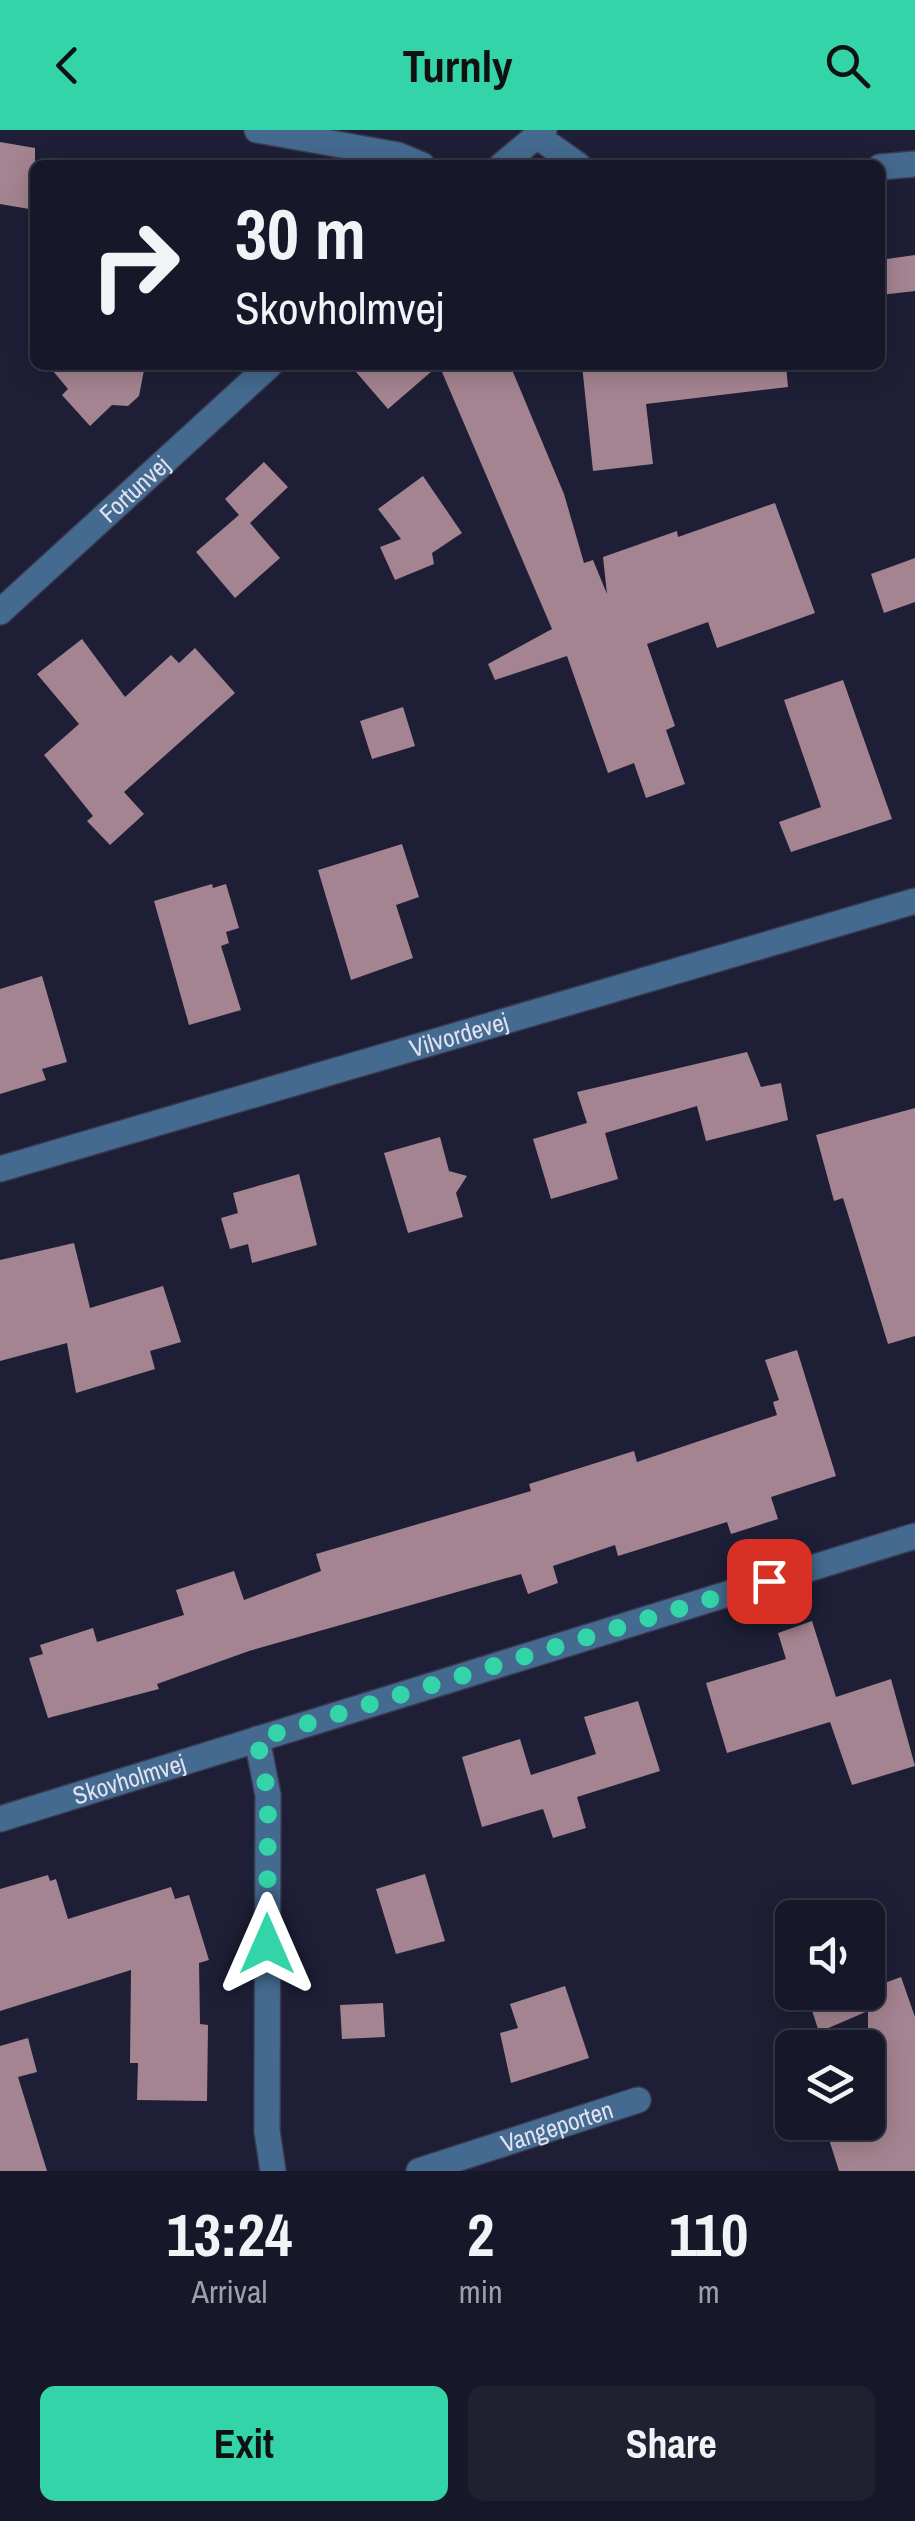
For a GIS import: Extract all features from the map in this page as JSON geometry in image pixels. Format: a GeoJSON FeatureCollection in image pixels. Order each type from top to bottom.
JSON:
{"type":"FeatureCollection","features":[{"type":"Feature","properties":{"kind":"street"},"geometry":{"type":"LineString","coordinates":[[257,130],[410,160]]}},
{"type":"Feature","properties":{"kind":"street"},"geometry":{"type":"LineString","coordinates":[[508,160],[540,133],[572,160]]}},
{"type":"Feature","properties":{"kind":"street"},"geometry":{"type":"LineString","coordinates":[[885,167],[915,164]]}},
{"type":"Feature","properties":{"kind":"street","name":"Fortunvej"},"geometry":{"type":"LineString","coordinates":[[0,612],[265,370]]}},
{"type":"Feature","properties":{"kind":"street","name":"Vilvordevej"},"geometry":{"type":"LineString","coordinates":[[0,1169],[915,902]]}},
{"type":"Feature","properties":{"kind":"street","name":"Skovholmvej"},"geometry":{"type":"LineString","coordinates":[[0,1819],[915,1536]]}},
{"type":"Feature","properties":{"kind":"street"},"geometry":{"type":"LineString","coordinates":[[257,1739],[268,1795],[267,2131],[273,2171]]}},
{"type":"Feature","properties":{"kind":"street","name":"Vangeporten"},"geometry":{"type":"LineString","coordinates":[[420,2171],[638,2100]]}},
{"type":"Feature","properties":{"kind":"building"},"geometry":{"type":"Polygon","coordinates":[[[0,142],[35,148],[35,160],[30,160],[30,209],[0,204],[0,142]]]}},
{"type":"Feature","properties":{"kind":"building"},"geometry":{"type":"Polygon","coordinates":[[[915,255],[915,291],[885,294],[885,259],[915,255]]]}},
{"type":"Feature","properties":{"kind":"building"},"geometry":{"type":"Polygon","coordinates":[[[52,370],[144,370],[139,396],[128,406],[112,405],[90,426],[62,395],[68,389],[52,370]]]}},
{"type":"Feature","properties":{"kind":"building"},"geometry":{"type":"Polygon","coordinates":[[[354,370],[433,370],[388,409],[354,370]]]}},
{"type":"Feature","properties":{"kind":"building"},"geometry":{"type":"Polygon","coordinates":[[[441,370],[512,370],[564,494],[584,563],[593,560],[607,594],[603,557],[677,531],[678,537],[775,503],[815,613],[717,648],[708,622],[647,644],[675,726],[666,730],[685,784],[646,798],[634,763],[608,773],[567,656],[495,680],[488,664],[552,629],[441,370]]]}},
{"type":"Feature","properties":{"kind":"building"},"geometry":{"type":"Polygon","coordinates":[[[583,370],[786,370],[788,387],[646,404],[653,464],[593,471],[583,370]]]}},
{"type":"Feature","properties":{"kind":"building"},"geometry":{"type":"Polygon","coordinates":[[[264,462],[288,487],[250,523],[280,558],[235,598],[196,552],[239,515],[225,499],[264,462]]]}},
{"type":"Feature","properties":{"kind":"building"},"geometry":{"type":"Polygon","coordinates":[[[423,476],[462,533],[432,553],[434,564],[395,580],[380,547],[401,539],[378,509],[423,476]]]}},
{"type":"Feature","properties":{"kind":"building"},"geometry":{"type":"Polygon","coordinates":[[[915,558],[915,602],[884,613],[871,574],[915,558]]]}},
{"type":"Feature","properties":{"kind":"building"},"geometry":{"type":"Polygon","coordinates":[[[82,639],[125,697],[171,655],[179,663],[195,648],[235,693],[124,792],[144,814],[110,845],[87,821],[93,816],[44,755],[79,724],[37,674],[82,639]]]}},
{"type":"Feature","properties":{"kind":"building"},"geometry":{"type":"Polygon","coordinates":[[[843,680],[892,819],[791,852],[779,822],[821,807],[784,700],[843,680]]]}},
{"type":"Feature","properties":{"kind":"building"},"geometry":{"type":"Polygon","coordinates":[[[403,707],[415,746],[372,759],[360,721],[403,707]]]}},
{"type":"Feature","properties":{"kind":"building"},"geometry":{"type":"Polygon","coordinates":[[[402,844],[419,897],[396,905],[413,958],[351,980],[318,870],[402,844]]]}},
{"type":"Feature","properties":{"kind":"building"},"geometry":{"type":"Polygon","coordinates":[[[212,884],[213,888],[226,884],[239,928],[226,932],[229,943],[221,946],[241,1010],[189,1025],[154,901],[212,884]]]}},
{"type":"Feature","properties":{"kind":"building"},"geometry":{"type":"Polygon","coordinates":[[[42,976],[67,1062],[42,1069],[46,1080],[0,1094],[0,989],[42,976]]]}},
{"type":"Feature","properties":{"kind":"building"},"geometry":{"type":"Polygon","coordinates":[[[747,1052],[761,1087],[781,1083],[788,1120],[706,1141],[697,1106],[605,1133],[618,1179],[551,1199],[533,1139],[587,1123],[577,1092],[747,1052]]]}},
{"type":"Feature","properties":{"kind":"building"},"geometry":{"type":"Polygon","coordinates":[[[915,1108],[915,1336],[888,1344],[843,1198],[834,1201],[816,1135],[915,1108]]]}},
{"type":"Feature","properties":{"kind":"building"},"geometry":{"type":"Polygon","coordinates":[[[440,1137],[449,1171],[467,1176],[456,1193],[463,1217],[408,1233],[384,1153],[440,1137]]]}},
{"type":"Feature","properties":{"kind":"building"},"geometry":{"type":"Polygon","coordinates":[[[299,1174],[317,1245],[252,1263],[248,1244],[230,1249],[221,1218],[238,1213],[233,1193],[299,1174]]]}},
{"type":"Feature","properties":{"kind":"building"},"geometry":{"type":"Polygon","coordinates":[[[74,1243],[90,1308],[163,1286],[181,1342],[150,1351],[155,1369],[76,1393],[67,1343],[0,1361],[0,1260],[74,1243]]]}},
{"type":"Feature","properties":{"kind":"building"},"geometry":{"type":"Polygon","coordinates":[[[797,1350],[836,1476],[771,1497],[778,1519],[731,1534],[727,1522],[618,1556],[615,1545],[553,1566],[558,1583],[528,1594],[521,1574],[249,1651],[157,1684],[159,1689],[48,1718],[29,1658],[43,1654],[40,1645],[93,1628],[97,1642],[184,1615],[176,1590],[234,1571],[244,1600],[321,1571],[316,1554],[531,1491],[529,1484],[634,1451],[637,1462],[777,1415],[773,1402],[779,1400],[765,1360],[797,1350]]]}},
{"type":"Feature","properties":{"kind":"building"},"geometry":{"type":"Polygon","coordinates":[[[812,1621],[836,1697],[891,1679],[915,1766],[852,1785],[830,1722],[727,1753],[706,1683],[786,1659],[778,1633],[812,1621]]]}},
{"type":"Feature","properties":{"kind":"building"},"geometry":{"type":"Polygon","coordinates":[[[638,1701],[660,1771],[577,1797],[586,1828],[553,1838],[543,1809],[482,1827],[462,1757],[520,1739],[531,1775],[596,1754],[584,1717],[638,1701]]]}},
{"type":"Feature","properties":{"kind":"building"},"geometry":{"type":"Polygon","coordinates":[[[425,1874],[445,1941],[396,1954],[376,1889],[425,1874]]]}},
{"type":"Feature","properties":{"kind":"building"},"geometry":{"type":"Polygon","coordinates":[[[48,1875],[50,1881],[56,1879],[68,1919],[171,1887],[175,1899],[189,1895],[209,1960],[199,1963],[200,2024],[208,2025],[207,2101],[137,2100],[138,2063],[130,2063],[131,1970],[0,2011],[0,1889],[48,1875]]]}},
{"type":"Feature","properties":{"kind":"building"},"geometry":{"type":"Polygon","coordinates":[[[901,1977],[915,2017],[915,2171],[839,2171],[829,2140],[885,2140],[885,2030],[868,2030],[868,2011],[818,2030],[812,2010],[885,2010],[885,1983],[901,1977]]]}},
{"type":"Feature","properties":{"kind":"building"},"geometry":{"type":"Polygon","coordinates":[[[565,1986],[589,2058],[511,2083],[500,2033],[518,2028],[510,2004],[565,1986]]]}},
{"type":"Feature","properties":{"kind":"building"},"geometry":{"type":"Polygon","coordinates":[[[383,2003],[385,2037],[342,2039],[340,2005],[383,2003]]]}},
{"type":"Feature","properties":{"kind":"building"},"geometry":{"type":"Polygon","coordinates":[[[28,2038],[37,2072],[18,2077],[47,2171],[0,2171],[0,2046],[28,2038]]]}},
{"type":"Feature","properties":{"kind":"route"},"geometry":{"type":"LineString","coordinates":[[267,1944],[268,1795],[257,1739],[769,1581]]}}]}
